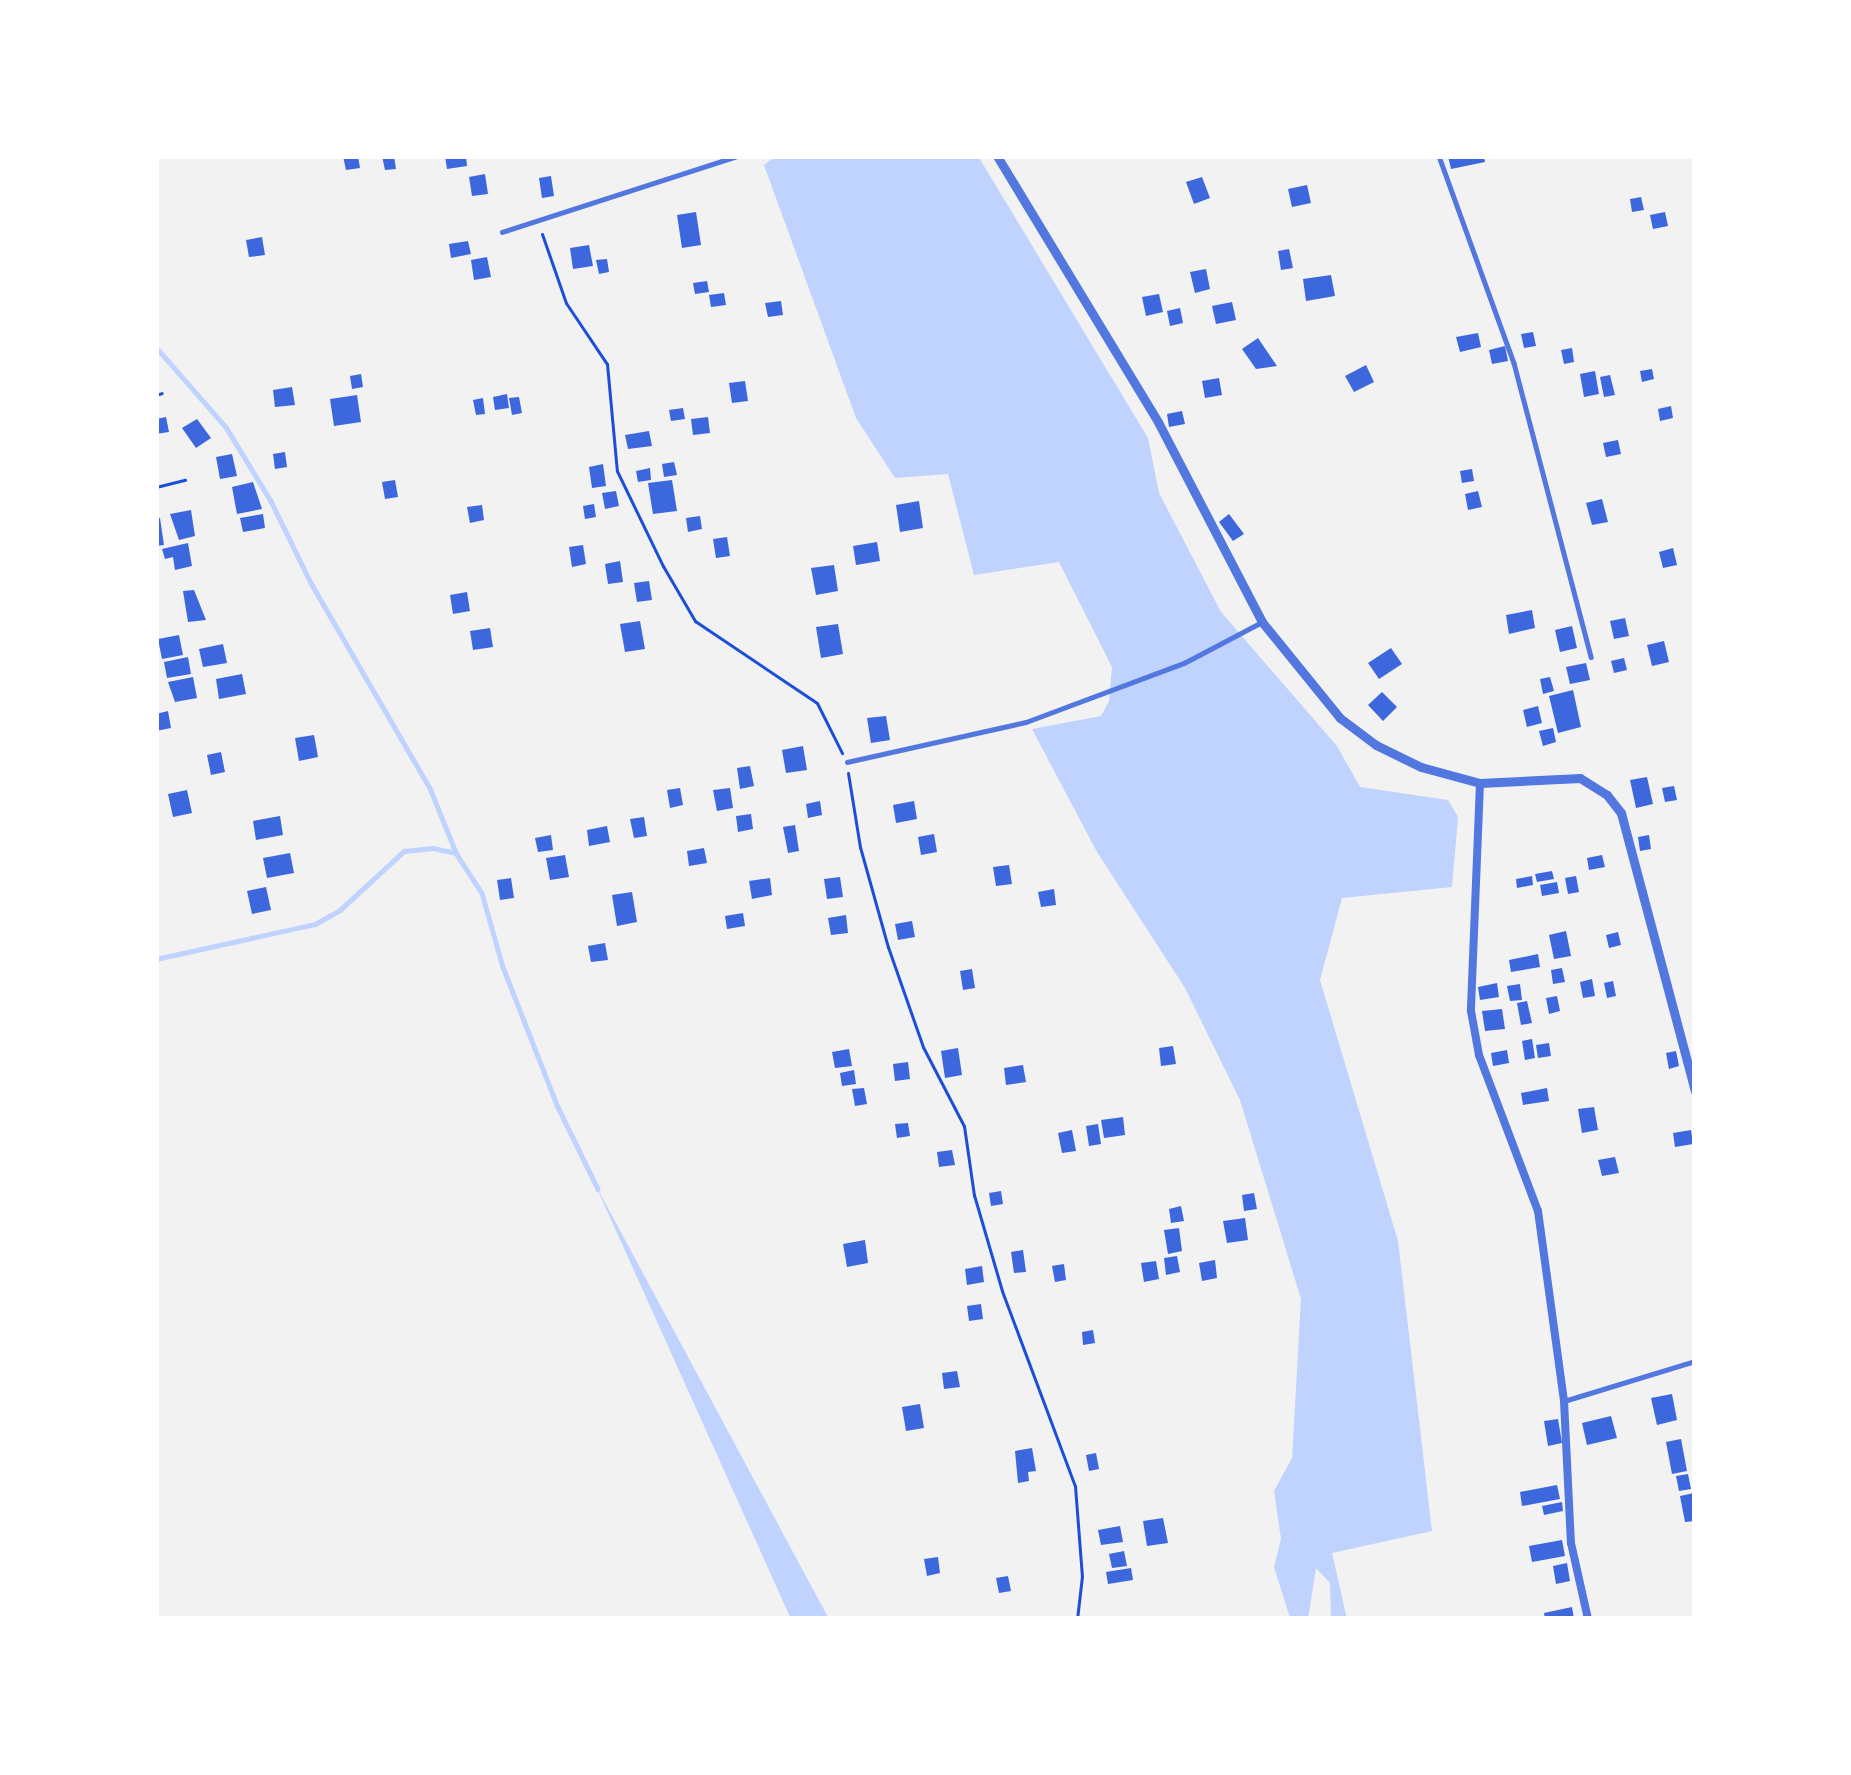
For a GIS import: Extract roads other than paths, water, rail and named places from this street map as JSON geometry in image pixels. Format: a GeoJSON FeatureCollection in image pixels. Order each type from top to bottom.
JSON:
{"type":"FeatureCollection","features":[{"type":"Feature","properties":{"kind":"street"},"geometry":{"type":"LineString","coordinates":[[997,156],[1158,422],[1262,622],[1299,674],[1358,732],[1421,767],[1480,783],[1580,778],[1607,795],[1621,813],[1695,1091]]}},
{"type":"Feature","properties":{"kind":"street"},"geometry":{"type":"LineString","coordinates":[[1480,783],[1471,1011],[1478,1055],[1538,1211],[1564,1401],[1571,1544],[1588,1619]]}},
{"type":"Feature","properties":{"kind":"lane"},"geometry":{"type":"LineString","coordinates":[[502,232],[738,156]]}},
{"type":"Feature","properties":{"kind":"lane"},"geometry":{"type":"LineString","coordinates":[[1439,156],[1514,363],[1591,657]]}},
{"type":"Feature","properties":{"kind":"lane"},"geometry":{"type":"LineString","coordinates":[[847,763],[1025,722],[1184,663],[1262,622]]}},
{"type":"Feature","properties":{"kind":"lane"},"geometry":{"type":"LineString","coordinates":[[1564,1401],[1695,1361]]}},
{"type":"Feature","properties":{"kind":"water"},"geometry":{"type":"Polygon","coordinates":[[[776,156],[978,156],[1148,438],[1159,493],[1221,612],[1337,746],[1360,787],[1448,800],[1458,817],[1452,887],[1342,898],[1320,980],[1398,1241],[1432,1531],[1332,1553],[1347,1619],[1331,1619],[1330,1583],[1316,1568],[1308,1619],[1290,1618],[1274,1567],[1281,1539],[1274,1491],[1292,1458],[1301,1299],[1240,1100],[1185,988],[1097,852],[1032,729],[1101,716],[1109,701],[1112,667],[1059,562],[974,575],[948,474],[895,478],[856,418],[764,165],[776,156]]]}},
{"type":"Feature","properties":{"kind":"water"},"geometry":{"type":"Polygon","coordinates":[[[595,1184],[829,1619],[791,1619],[595,1184]]]}},
{"type":"Feature","properties":{"kind":"waterway"},"geometry":{"type":"LineString","coordinates":[[156,347],[226,427],[271,501],[311,583],[430,788],[455,850]]}},
{"type":"Feature","properties":{"kind":"waterway"},"geometry":{"type":"LineString","coordinates":[[156,959],[315,924],[340,910],[404,851],[433,848],[456,853],[482,893],[503,967],[558,1107],[598,1189]]}}]}
